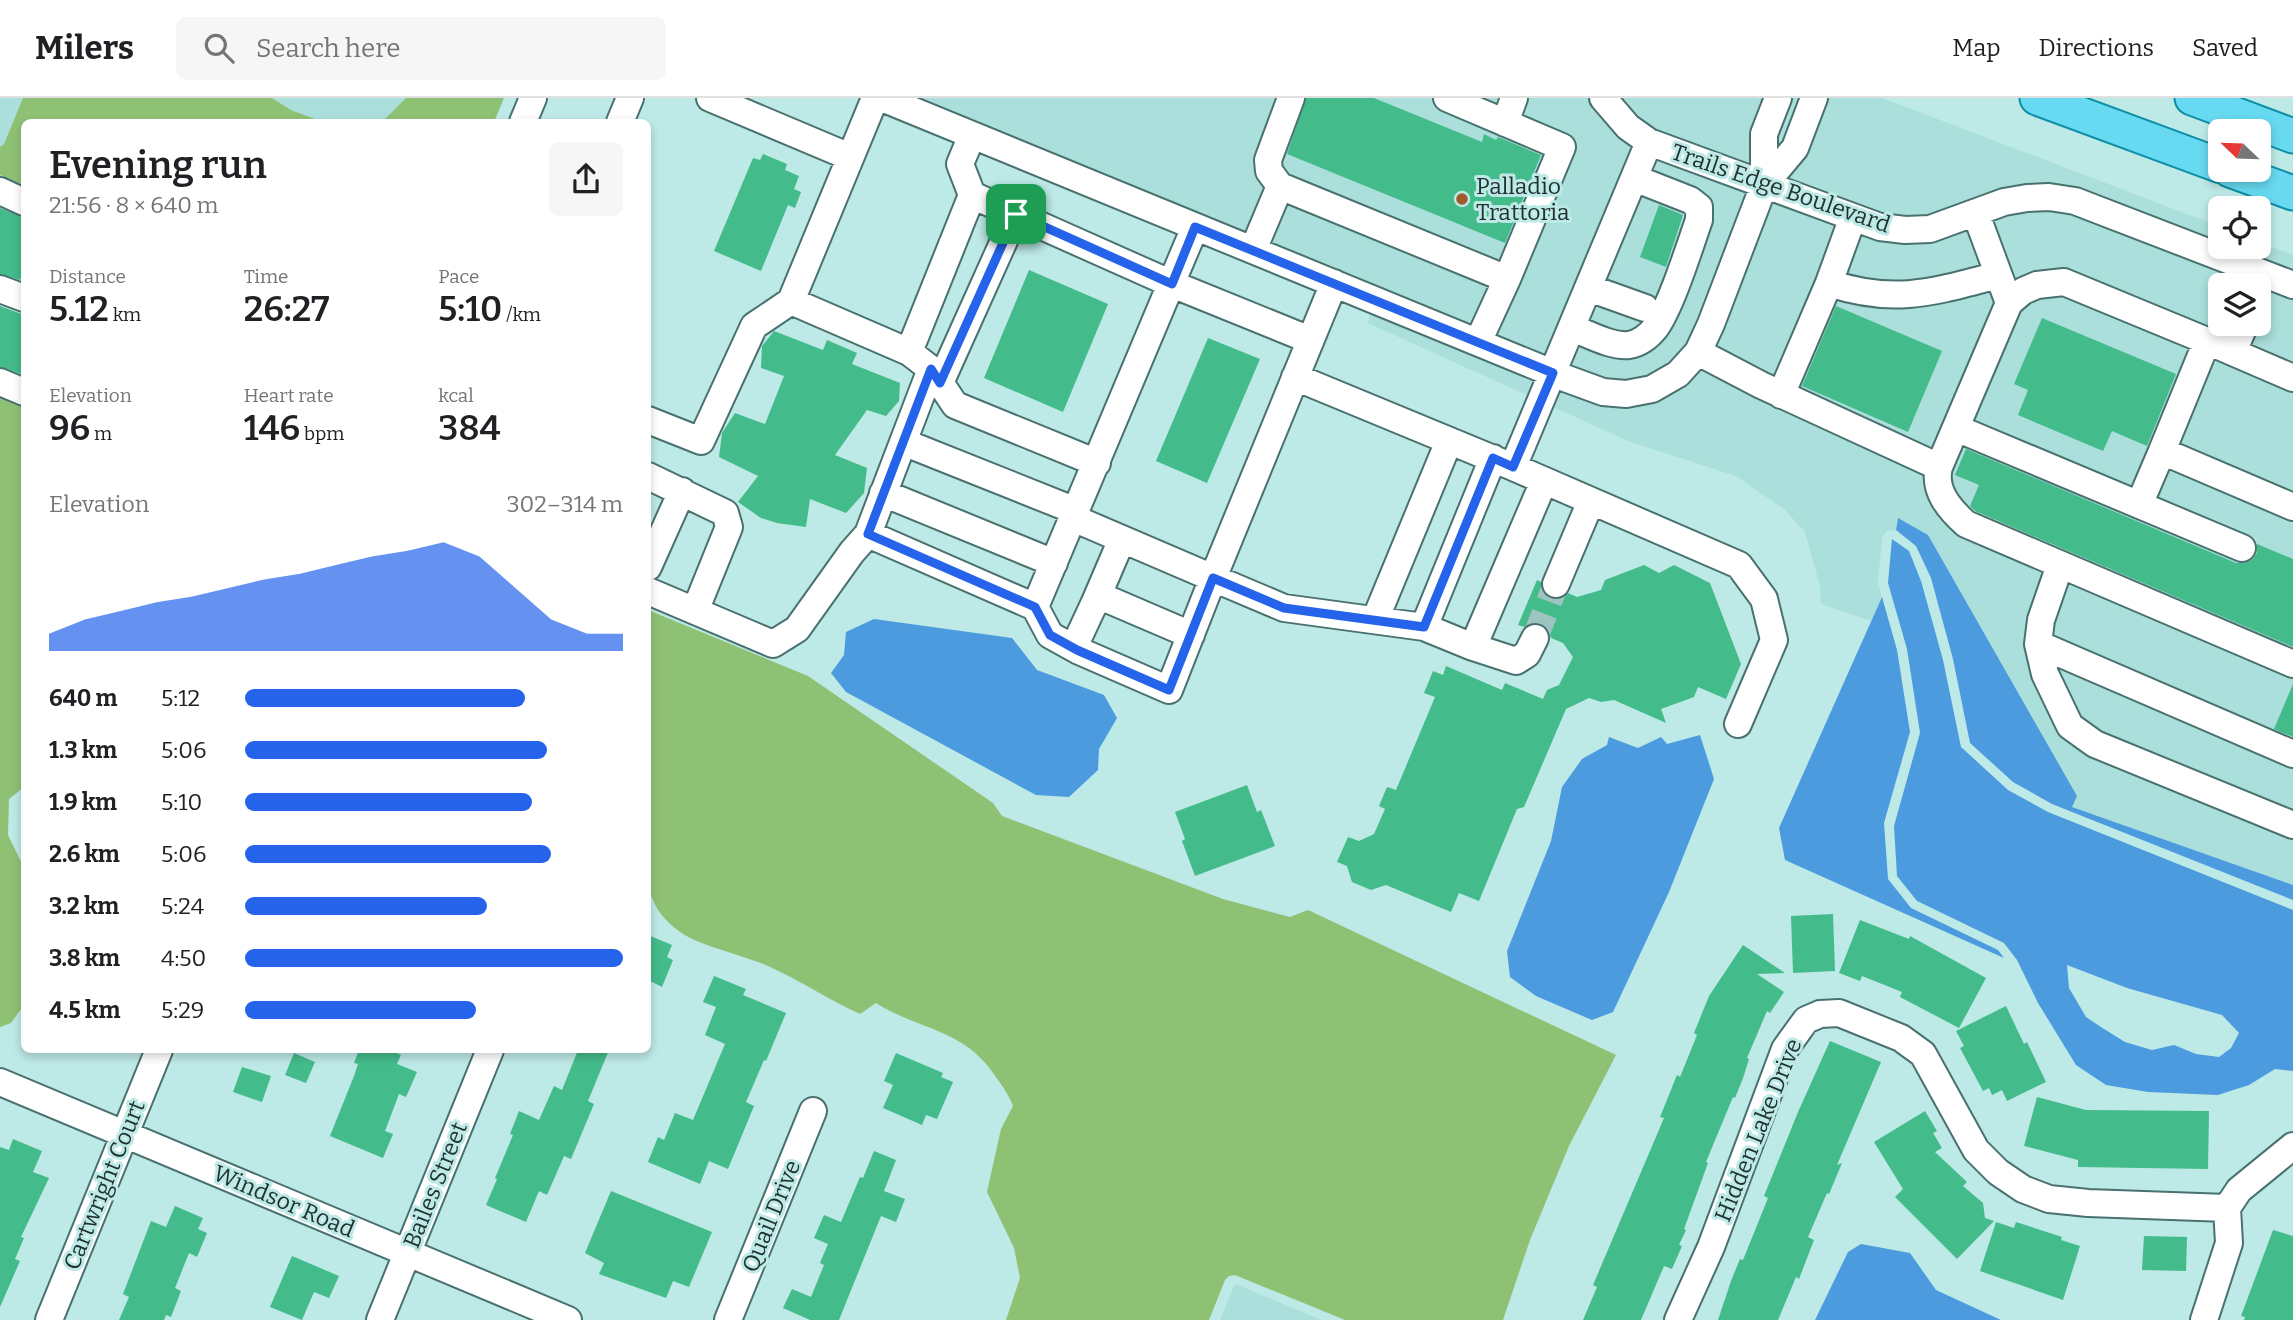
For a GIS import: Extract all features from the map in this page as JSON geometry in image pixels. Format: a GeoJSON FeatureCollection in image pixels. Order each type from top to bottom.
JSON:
{"type":"FeatureCollection","features":[{"type":"Feature","properties":{"kind":"main road"},"geometry":{"type":"LineString","coordinates":[[2037,98],[2208,161]]}},
{"type":"Feature","properties":{"kind":"main road"},"geometry":{"type":"LineString","coordinates":[[2192,98],[2293,136]]}},
{"type":"Feature","properties":{"kind":"main road"},"geometry":{"type":"LineString","coordinates":[[2263,182],[2293,193]]}},
{"type":"Feature","properties":{"kind":"street"},"geometry":{"type":"LineString","coordinates":[[524,119],[533,98]]}},
{"type":"Feature","properties":{"kind":"street"},"geometry":{"type":"LineString","coordinates":[[621,119],[630,98]]}},
{"type":"Feature","properties":{"kind":"street"},"geometry":{"type":"LineString","coordinates":[[710,98],[850,157]]}},
{"type":"Feature","properties":{"kind":"street"},"geometry":{"type":"LineString","coordinates":[[651,421],[701,441],[754,326],[790,301],[875,98]]}},
{"type":"Feature","properties":{"kind":"street"},"geometry":{"type":"LineString","coordinates":[[1291,98],[1268,160],[1269,171],[1280,186],[1507,279]]}},
{"type":"Feature","properties":{"kind":"street"},"geometry":{"type":"LineString","coordinates":[[1447,98],[1562,147],[1478,342]]}},
{"type":"Feature","properties":{"kind":"street"},"geometry":{"type":"LineString","coordinates":[[1505,123],[1514,98]]}},
{"type":"Feature","properties":{"kind":"street","name":"Trails Edge Boulevard"},"geometry":{"type":"LineString","coordinates":[[1603,98],[1628,127],[1649,142],[1880,227],[1930,229],[2004,202],[2049,197],[2075,201],[2242,273]]}},
{"type":"Feature","properties":{"kind":"street"},"geometry":{"type":"LineString","coordinates":[[1764,185],[1764,134],[1778,98]]}},
{"type":"Feature","properties":{"kind":"street"},"geometry":{"type":"LineString","coordinates":[[900,101],[972,135],[1553,373],[1604,392],[1626,394],[1652,389],[1678,374],[1698,352],[1764,185],[1795,148],[1814,98]]}},
{"type":"Feature","properties":{"kind":"street"},"geometry":{"type":"LineString","coordinates":[[909,352],[972,195],[961,164],[972,135]]}},
{"type":"Feature","properties":{"kind":"street"},"geometry":{"type":"LineString","coordinates":[[1424,627],[1503,463],[1553,373],[1649,142]]}},
{"type":"Feature","properties":{"kind":"street"},"geometry":{"type":"LineString","coordinates":[[1572,328],[1616,344],[1629,345],[1649,335],[1661,318],[1695,232],[1699,208],[1690,200],[1634,178]]}},
{"type":"Feature","properties":{"kind":"street"},"geometry":{"type":"LineString","coordinates":[[1253,250],[1280,186]]}},
{"type":"Feature","properties":{"kind":"street"},"geometry":{"type":"LineString","coordinates":[[0,191],[21,201]]}},
{"type":"Feature","properties":{"kind":"street"},"geometry":{"type":"LineString","coordinates":[[972,195],[1172,284],[1310,340]]}},
{"type":"Feature","properties":{"kind":"street"},"geometry":{"type":"LineString","coordinates":[[651,593],[773,644],[797,629],[868,534],[903,442],[1016,214]]}},
{"type":"Feature","properties":{"kind":"street"},"geometry":{"type":"LineString","coordinates":[[1976,214],[2009,303]]}},
{"type":"Feature","properties":{"kind":"street"},"geometry":{"type":"LineString","coordinates":[[1782,395],[1829,283],[1853,217]]}},
{"type":"Feature","properties":{"kind":"street"},"geometry":{"type":"LineString","coordinates":[[1035,607],[1195,227]]}},
{"type":"Feature","properties":{"kind":"street"},"geometry":{"type":"LineString","coordinates":[[1829,283],[1859,292],[1910,296],[1998,275]]}},
{"type":"Feature","properties":{"kind":"street"},"geometry":{"type":"LineString","coordinates":[[2293,378],[2064,282],[2037,285],[2023,291],[2009,303],[1937,477],[1938,486],[1950,508],[1966,524],[2293,664]]}},
{"type":"Feature","properties":{"kind":"street"},"geometry":{"type":"LineString","coordinates":[[868,534],[1035,607],[1050,635],[1169,690],[1334,283]]}},
{"type":"Feature","properties":{"kind":"street","name":"Trails Edge Boulevard"},"geometry":{"type":"LineString","coordinates":[[2271,283],[2293,285]]}},
{"type":"Feature","properties":{"kind":"street"},"geometry":{"type":"LineString","coordinates":[[1588,288],[1645,308]]}},
{"type":"Feature","properties":{"kind":"street"},"geometry":{"type":"LineString","coordinates":[[0,289],[21,297]]}},
{"type":"Feature","properties":{"kind":"street"},"geometry":{"type":"LineString","coordinates":[[790,301],[909,352],[935,376],[955,405],[1097,463]]}},
{"type":"Feature","properties":{"kind":"street"},"geometry":{"type":"LineString","coordinates":[[2233,352],[2240,336]]}},
{"type":"Feature","properties":{"kind":"street"},"geometry":{"type":"LineString","coordinates":[[2139,505],[2207,341]]}},
{"type":"Feature","properties":{"kind":"street"},"geometry":{"type":"LineString","coordinates":[[1698,352],[1782,395],[1939,467]]}},
{"type":"Feature","properties":{"kind":"street"},"geometry":{"type":"LineString","coordinates":[[1295,377],[1740,565],[1764,599],[1774,640],[1738,724]]}},
{"type":"Feature","properties":{"kind":"street"},"geometry":{"type":"LineString","coordinates":[[0,382],[21,391]]}},
{"type":"Feature","properties":{"kind":"street"},"geometry":{"type":"LineString","coordinates":[[1956,428],[2242,548]]}},
{"type":"Feature","properties":{"kind":"street"},"geometry":{"type":"LineString","coordinates":[[1375,620],[1449,441]]}},
{"type":"Feature","properties":{"kind":"street"},"geometry":{"type":"LineString","coordinates":[[903,442],[1284,608],[1424,627],[1516,661],[1527,654],[1535,638]]}},
{"type":"Feature","properties":{"kind":"street"},"geometry":{"type":"LineString","coordinates":[[2162,451],[2293,507]]}},
{"type":"Feature","properties":{"kind":"street"},"geometry":{"type":"LineString","coordinates":[[1473,647],[1544,481]]}},
{"type":"Feature","properties":{"kind":"street"},"geometry":{"type":"LineString","coordinates":[[651,551],[664,483],[725,513],[729,527],[695,611]]}},
{"type":"Feature","properties":{"kind":"street"},"geometry":{"type":"LineString","coordinates":[[883,492],[1054,562]]}},
{"type":"Feature","properties":{"kind":"street"},"geometry":{"type":"LineString","coordinates":[[1556,584],[1591,501]]}},
{"type":"Feature","properties":{"kind":"street"},"geometry":{"type":"LineString","coordinates":[[1074,647],[1122,539]]}},
{"type":"Feature","properties":{"kind":"street"},"geometry":{"type":"LineString","coordinates":[[2060,565],[2041,620],[2038,644],[2045,674],[2070,726],[2095,744],[2293,825]]}},
{"type":"Feature","properties":{"kind":"street"},"geometry":{"type":"LineString","coordinates":[[1095,603],[1108,599],[1191,635]]}},
{"type":"Feature","properties":{"kind":"street"},"geometry":{"type":"LineString","coordinates":[[2038,644],[2293,754]]}},
{"type":"Feature","properties":{"kind":"street","name":"Hidden Lake Drive"},"geometry":{"type":"LineString","coordinates":[[1678,1320],[1711,1247],[1785,1049],[1806,1020],[1820,1014],[1839,1013],[1901,1038],[1923,1054],[1976,1150],[1998,1172],[2023,1189],[2049,1199],[2075,1202],[2227,1208]]}},
{"type":"Feature","properties":{"kind":"street","name":"Cartwright Court"},"geometry":{"type":"LineString","coordinates":[[49,1320],[158,1053]]}},
{"type":"Feature","properties":{"kind":"street","name":"Bailes Street"},"geometry":{"type":"LineString","coordinates":[[380,1320],[490,1053]]}},
{"type":"Feature","properties":{"kind":"street","name":"Windsor Road"},"geometry":{"type":"LineString","coordinates":[[0,1082],[568,1320]]}},
{"type":"Feature","properties":{"kind":"street","name":"Quail Drive"},"geometry":{"type":"LineString","coordinates":[[728,1320],[813,1111]]}},
{"type":"Feature","properties":{"kind":"street"},"geometry":{"type":"LineString","coordinates":[[2204,1320],[2229,1244],[2227,1208],[2239,1190],[2293,1146]]}},
{"type":"Feature","properties":{"kind":"shaded area"},"geometry":{"type":"Polygon","coordinates":[[[0,98],[23,98],[4,144],[0,147],[0,98]]]}},
{"type":"Feature","properties":{"kind":"shaded area"},"geometry":{"type":"Polygon","coordinates":[[[272,98],[406,98],[386,119],[314,119],[291,110],[272,98]]]}},
{"type":"Feature","properties":{"kind":"shaded area"},"geometry":{"type":"Polygon","coordinates":[[[911,98],[1882,98],[2208,222],[2208,259],[2271,259],[2271,247],[2293,255],[2293,885],[2072,807],[1928,536],[1898,518],[1896,530],[1887,531],[1882,537],[1878,582],[1882,597],[1871,621],[1821,604],[1820,586],[1805,532],[1784,509],[1736,476],[1628,441],[1368,323],[1377,289],[911,98]]]}},
{"type":"Feature","properties":{"kind":"shaded area"},"geometry":{"type":"Polygon","coordinates":[[[1235,1284],[1322,1320],[1220,1320],[1235,1284]]]}},
{"type":"Feature","properties":{"kind":"green space"},"geometry":{"type":"Polygon","coordinates":[[[23,98],[272,98],[291,110],[315,119],[21,119],[21,184],[0,175],[0,147],[4,144],[23,98]]]}},
{"type":"Feature","properties":{"kind":"green space"},"geometry":{"type":"Polygon","coordinates":[[[406,98],[504,98],[495,119],[385,119],[406,98]]]}},
{"type":"Feature","properties":{"kind":"green space"},"geometry":{"type":"Polygon","coordinates":[[[0,396],[21,404],[21,789],[9,799],[8,835],[21,862],[21,1009],[11,1023],[0,1027],[0,396]]]}},
{"type":"Feature","properties":{"kind":"green space"},"geometry":{"type":"Polygon","coordinates":[[[651,611],[808,676],[993,803],[1002,816],[1223,899],[1290,917],[1308,910],[1616,1055],[1569,1146],[1530,1240],[1503,1320],[1345,1320],[1235,1275],[1225,1280],[1209,1320],[1006,1320],[1020,1278],[1014,1248],[987,1192],[1001,1129],[1013,1106],[983,1061],[956,1039],[876,1003],[860,1014],[770,967],[685,935],[670,924],[655,904],[651,893],[651,611]]]}},
{"type":"Feature","properties":{"kind":"water"},"geometry":{"type":"Polygon","coordinates":[[[1898,518],[1928,535],[2077,796],[2072,807],[2293,885],[2293,900],[2052,804],[2013,782],[1970,743],[1953,659],[1931,578],[1916,546],[1896,530],[1898,518]]]}},
{"type":"Feature","properties":{"kind":"water"},"geometry":{"type":"Polygon","coordinates":[[[1892,539],[1909,551],[1921,581],[1943,660],[1961,747],[2008,790],[2048,812],[2293,910],[2293,1071],[2275,1069],[2249,1085],[2218,1095],[2148,1092],[2106,1085],[2076,1065],[2038,1003],[2017,960],[2004,943],[1917,901],[1897,876],[1894,826],[1920,733],[1907,649],[1888,583],[1892,539]],[[2067,965],[2069,988],[2086,1017],[2125,1042],[2152,1050],[2174,1045],[2196,1054],[2219,1057],[2231,1048],[2239,1033],[2222,1015],[2127,988],[2067,965]]]}},
{"type":"Feature","properties":{"kind":"water"},"geometry":{"type":"Polygon","coordinates":[[[1882,597],[1897,650],[1910,732],[1884,823],[1888,879],[1911,908],[1998,950],[2004,958],[1785,860],[1779,828],[1882,597]]]}},
{"type":"Feature","properties":{"kind":"water"},"geometry":{"type":"Polygon","coordinates":[[[874,619],[1012,638],[1037,670],[1104,695],[1117,718],[1099,749],[1098,770],[1069,797],[1036,795],[846,692],[831,673],[844,655],[846,632],[874,619]]]}},
{"type":"Feature","properties":{"kind":"water"},"geometry":{"type":"Polygon","coordinates":[[[1700,735],[1714,779],[1669,892],[1613,1012],[1592,1020],[1536,996],[1510,977],[1507,951],[1551,841],[1562,787],[1582,759],[1607,745],[1609,737],[1638,748],[1661,737],[1667,744],[1700,735]]]}},
{"type":"Feature","properties":{"kind":"water"},"geometry":{"type":"Polygon","coordinates":[[[1861,1244],[1910,1253],[1936,1290],[2001,1320],[1815,1320],[1848,1252],[1861,1244]]]}},
{"type":"Feature","properties":{"kind":"building","name":"Palladio Trattoria"},"geometry":{"type":"Polygon","coordinates":[[[1306,98],[1374,98],[1482,142],[1484,134],[1496,140],[1498,137],[1541,155],[1505,243],[1287,154],[1306,98]]]}},
{"type":"Feature","properties":{"kind":"building"},"geometry":{"type":"Polygon","coordinates":[[[763,154],[787,164],[785,170],[799,176],[794,189],[801,192],[795,208],[788,205],[761,271],[714,251],[753,158],[760,160],[763,154]]]}},
{"type":"Feature","properties":{"kind":"building"},"geometry":{"type":"Polygon","coordinates":[[[1659,205],[1683,215],[1666,267],[1640,257],[1659,205]]]}},
{"type":"Feature","properties":{"kind":"building"},"geometry":{"type":"Polygon","coordinates":[[[0,208],[21,217],[21,277],[20,280],[0,274],[0,208]]]}},
{"type":"Feature","properties":{"kind":"building"},"geometry":{"type":"Polygon","coordinates":[[[1029,270],[1108,304],[1063,412],[984,378],[1029,270]]]}},
{"type":"Feature","properties":{"kind":"building"},"geometry":{"type":"Polygon","coordinates":[[[0,306],[21,314],[21,374],[0,367],[0,306]]]}},
{"type":"Feature","properties":{"kind":"building"},"geometry":{"type":"Polygon","coordinates":[[[1836,306],[1942,351],[1908,432],[1802,386],[1836,306]]]}},
{"type":"Feature","properties":{"kind":"building"},"geometry":{"type":"Polygon","coordinates":[[[2042,318],[2176,374],[2147,446],[2112,431],[2103,451],[2018,415],[2028,390],[2014,384],[2042,318]]]}},
{"type":"Feature","properties":{"kind":"building"},"geometry":{"type":"Polygon","coordinates":[[[774,331],[823,350],[827,340],[857,353],[852,364],[900,383],[899,401],[886,416],[867,410],[835,455],[867,468],[864,493],[846,513],[810,499],[806,527],[761,518],[738,502],[758,476],[719,457],[722,433],[735,413],[765,424],[784,376],[761,368],[762,346],[774,331]]]}},
{"type":"Feature","properties":{"kind":"building"},"geometry":{"type":"Polygon","coordinates":[[[1208,338],[1260,359],[1207,483],[1156,461],[1208,338]]]}},
{"type":"Feature","properties":{"kind":"building"},"geometry":{"type":"Polygon","coordinates":[[[1966,449],[2236,563],[2252,560],[2257,553],[2257,544],[2293,559],[2293,647],[1975,511],[1970,506],[1979,485],[1955,475],[1966,449]]]}},
{"type":"Feature","properties":{"kind":"building"},"geometry":{"type":"Polygon","coordinates":[[[1644,565],[1659,573],[1674,565],[1710,583],[1741,664],[1726,699],[1698,687],[1694,697],[1661,709],[1666,723],[1614,700],[1601,702],[1589,698],[1566,709],[1524,807],[1517,809],[1479,901],[1459,893],[1451,912],[1386,885],[1371,890],[1352,882],[1347,866],[1337,862],[1348,837],[1359,841],[1374,834],[1385,809],[1379,806],[1387,787],[1396,790],[1435,697],[1424,693],[1433,671],[1443,675],[1446,666],[1502,690],[1505,683],[1543,699],[1547,690],[1559,685],[1573,657],[1563,643],[1551,638],[1543,624],[1533,622],[1524,627],[1518,625],[1537,580],[1541,582],[1544,594],[1551,599],[1559,599],[1568,593],[1577,597],[1601,590],[1605,580],[1644,565]]]}},
{"type":"Feature","properties":{"kind":"building"},"geometry":{"type":"Polygon","coordinates":[[[2293,684],[2293,737],[2274,729],[2293,684]]]}},
{"type":"Feature","properties":{"kind":"building"},"geometry":{"type":"Polygon","coordinates":[[[1247,785],[1257,812],[1261,810],[1275,846],[1195,876],[1175,812],[1247,785]]]}},
{"type":"Feature","properties":{"kind":"building"},"geometry":{"type":"Polygon","coordinates":[[[1833,914],[1835,971],[1793,973],[1791,916],[1833,914]]]}},
{"type":"Feature","properties":{"kind":"building"},"geometry":{"type":"Polygon","coordinates":[[[1860,920],[1909,939],[1910,936],[1986,978],[1959,1028],[1900,997],[1902,992],[1862,976],[1860,981],[1839,973],[1860,920]]]}},
{"type":"Feature","properties":{"kind":"building"},"geometry":{"type":"Polygon","coordinates":[[[651,936],[672,945],[667,957],[673,960],[662,987],[651,982],[651,936]]]}},
{"type":"Feature","properties":{"kind":"building"},"geometry":{"type":"Polygon","coordinates":[[[1743,945],[1785,973],[1757,974],[1784,992],[1770,1013],[1767,1011],[1747,1058],[1749,1059],[1743,1078],[1706,1162],[1708,1163],[1679,1245],[1682,1246],[1672,1269],[1664,1266],[1641,1320],[1583,1320],[1597,1287],[1593,1285],[1664,1118],[1660,1117],[1677,1075],[1680,1077],[1709,996],[1743,945]]]}},
{"type":"Feature","properties":{"kind":"building"},"geometry":{"type":"Polygon","coordinates":[[[714,976],[746,989],[743,995],[786,1013],[746,1102],[754,1106],[728,1169],[709,1161],[700,1184],[648,1162],[658,1137],[664,1140],[675,1113],[693,1120],[725,1044],[705,1035],[716,1007],[703,1002],[714,976]]]}},
{"type":"Feature","properties":{"kind":"building"},"geometry":{"type":"Polygon","coordinates":[[[2006,1006],[2046,1082],[2007,1101],[2002,1090],[1992,1095],[1989,1088],[1983,1091],[1960,1048],[1964,1046],[1956,1031],[2006,1006]]]}},
{"type":"Feature","properties":{"kind":"building"},"geometry":{"type":"Polygon","coordinates":[[[1830,1041],[1881,1062],[1837,1165],[1842,1163],[1808,1237],[1814,1240],[1799,1279],[1796,1277],[1778,1320],[1718,1320],[1740,1259],[1743,1260],[1768,1198],[1764,1196],[1830,1041]]]}},
{"type":"Feature","properties":{"kind":"building"},"geometry":{"type":"Polygon","coordinates":[[[294,1053],[315,1062],[306,1083],[285,1075],[294,1053]]]}},
{"type":"Feature","properties":{"kind":"building"},"geometry":{"type":"Polygon","coordinates":[[[358,1053],[397,1053],[401,1055],[397,1064],[417,1072],[406,1097],[399,1094],[385,1131],[393,1134],[383,1158],[330,1136],[358,1064],[354,1063],[358,1053]]]}},
{"type":"Feature","properties":{"kind":"building"},"geometry":{"type":"Polygon","coordinates":[[[577,1053],[608,1053],[588,1101],[594,1104],[571,1159],[564,1156],[547,1195],[539,1191],[526,1222],[486,1205],[513,1135],[510,1134],[519,1111],[539,1120],[554,1086],[562,1090],[577,1053]]]}},
{"type":"Feature","properties":{"kind":"building"},"geometry":{"type":"Polygon","coordinates":[[[896,1053],[943,1073],[941,1077],[953,1082],[937,1119],[926,1115],[922,1125],[883,1108],[893,1085],[884,1081],[896,1053]]]}},
{"type":"Feature","properties":{"kind":"building"},"geometry":{"type":"Polygon","coordinates":[[[242,1067],[271,1076],[262,1102],[233,1092],[242,1067]]]}},
{"type":"Feature","properties":{"kind":"building"},"geometry":{"type":"Polygon","coordinates":[[[2037,1097],[2086,1110],[2209,1111],[2208,1169],[2078,1167],[2078,1160],[2024,1146],[2037,1097]]]}},
{"type":"Feature","properties":{"kind":"building"},"geometry":{"type":"Polygon","coordinates":[[[1925,1111],[1937,1131],[1933,1133],[1942,1148],[1935,1152],[1967,1182],[1963,1186],[1983,1203],[1985,1218],[1994,1221],[1957,1259],[1895,1197],[1903,1189],[1874,1142],[1925,1111]]]}},
{"type":"Feature","properties":{"kind":"building"},"geometry":{"type":"Polygon","coordinates":[[[13,1139],[42,1151],[33,1172],[49,1178],[21,1237],[24,1238],[15,1259],[20,1261],[0,1307],[0,1147],[9,1150],[13,1139]]]}},
{"type":"Feature","properties":{"kind":"building"},"geometry":{"type":"Polygon","coordinates":[[[874,1151],[896,1160],[884,1191],[905,1199],[896,1222],[881,1216],[839,1320],[810,1320],[783,1308],[792,1289],[811,1297],[824,1265],[820,1263],[828,1244],[814,1238],[824,1215],[841,1222],[874,1151]]]}},
{"type":"Feature","properties":{"kind":"building"},"geometry":{"type":"Polygon","coordinates":[[[611,1191],[712,1232],[689,1287],[673,1281],[666,1298],[599,1274],[604,1263],[585,1253],[611,1191]]]}},
{"type":"Feature","properties":{"kind":"building"},"geometry":{"type":"Polygon","coordinates":[[[175,1206],[203,1218],[198,1229],[207,1233],[197,1257],[189,1253],[175,1288],[181,1291],[171,1317],[166,1315],[164,1320],[119,1320],[129,1297],[123,1294],[151,1221],[166,1227],[175,1206]]]}},
{"type":"Feature","properties":{"kind":"building"},"geometry":{"type":"Polygon","coordinates":[[[1996,1222],[2014,1228],[2016,1222],[2062,1237],[2061,1240],[2080,1246],[2063,1300],[1980,1271],[1996,1222]]]}},
{"type":"Feature","properties":{"kind":"building"},"geometry":{"type":"Polygon","coordinates":[[[2273,1230],[2293,1236],[2293,1320],[2244,1320],[2245,1317],[2241,1316],[2273,1230]]]}},
{"type":"Feature","properties":{"kind":"building"},"geometry":{"type":"Polygon","coordinates":[[[2144,1236],[2187,1237],[2186,1271],[2142,1270],[2144,1236]]]}},
{"type":"Feature","properties":{"kind":"building"},"geometry":{"type":"Polygon","coordinates":[[[292,1256],[339,1276],[329,1298],[314,1292],[302,1320],[270,1307],[292,1256]]]}},
{"type":"Feature","properties":{"kind":"tunnel"},"geometry":{"type":"LineString","coordinates":[[1535,638],[1556,584]]}},
{"type":"Feature","properties":{"kind":"place","name":"Palladio Trattoria"},"geometry":{"type":"Point","coordinates":[1462,199]}},
{"type":"Feature","properties":{"kind":"route"},"geometry":{"type":"LineString","coordinates":[[1016,214],[1172,284],[1195,227],[1553,373],[1513,467],[1493,458],[1424,627],[1284,608],[1213,578],[1169,690],[1077,650],[1050,635],[1035,607],[868,534],[931,369],[940,383],[1016,214]]}}]}
